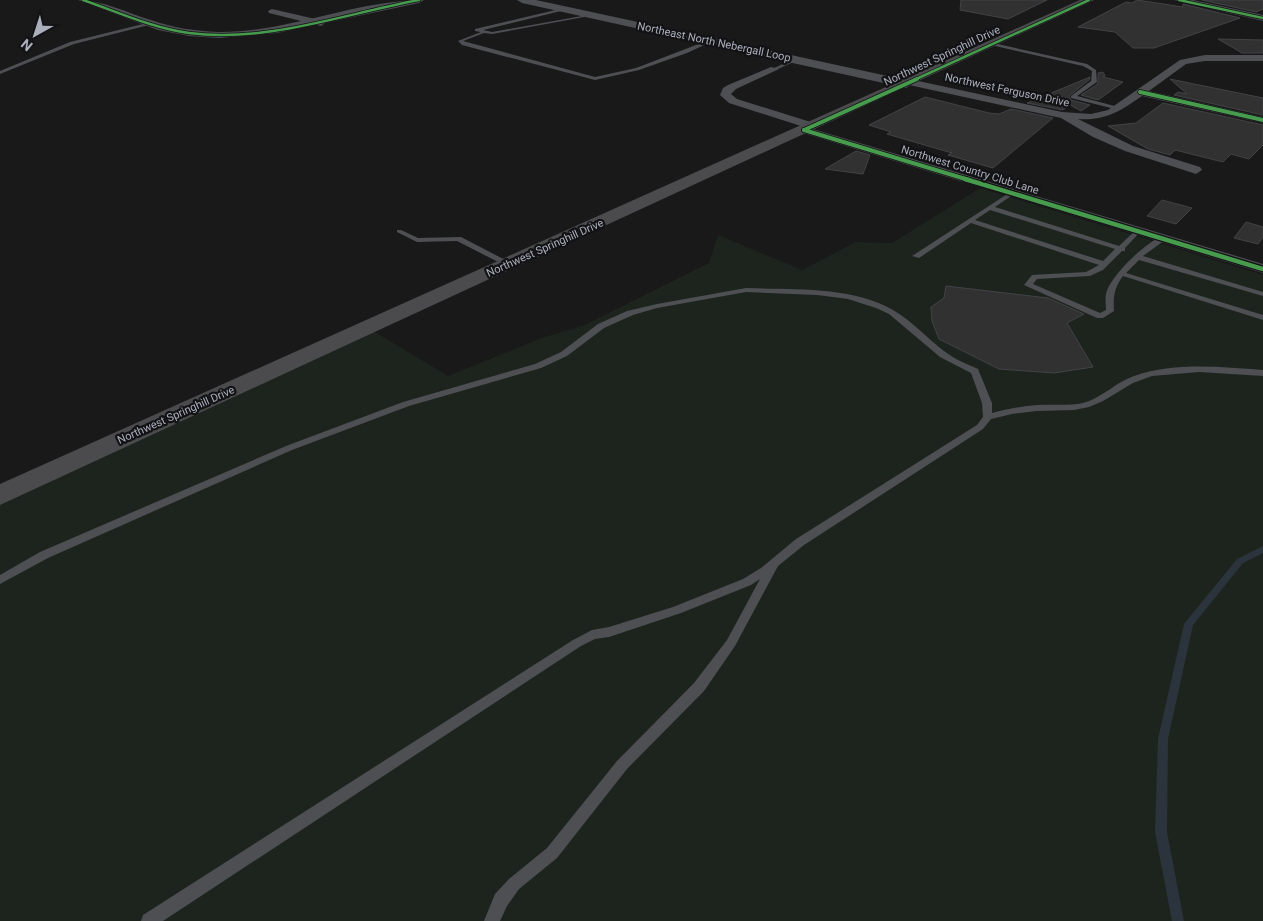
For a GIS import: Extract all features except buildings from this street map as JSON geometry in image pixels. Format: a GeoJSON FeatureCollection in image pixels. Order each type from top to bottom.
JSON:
{"type":"FeatureCollection","features":[{"type":"Feature","properties":{"kind":"main road","name":"Northwest Springhill Drive"},"geometry":{"type":"LineString","coordinates":[[0,495],[1089,0]]}},
{"type":"Feature","properties":{"kind":"street"},"geometry":{"type":"LineString","coordinates":[[83,0],[151,23],[189,32],[224,34],[273,31],[321,23],[419,0]]}},
{"type":"Feature","properties":{"kind":"street","name":"Northeast North Nebergall Loop"},"geometry":{"type":"LineString","coordinates":[[522,0],[907,83]]}},
{"type":"Feature","properties":{"kind":"street"},"geometry":{"type":"LineString","coordinates":[[1179,0],[1263,18]]}},
{"type":"Feature","properties":{"kind":"street"},"geometry":{"type":"LineString","coordinates":[[272,11],[321,23]]}},
{"type":"Feature","properties":{"kind":"street"},"geometry":{"type":"LineString","coordinates":[[1217,48],[1231,57]]}},
{"type":"Feature","properties":{"kind":"street","name":"Northwest Ferguson Drive"},"geometry":{"type":"LineString","coordinates":[[907,83],[1064,116],[1102,115],[1119,108],[1183,62],[1193,59],[1231,57],[1263,58]]}},
{"type":"Feature","properties":{"kind":"street","name":"Northwest Country Club Lane"},"geometry":{"type":"LineString","coordinates":[[774,69],[732,87],[727,90],[725,95],[733,101],[809,128],[1012,193],[1263,269]]}},
{"type":"Feature","properties":{"kind":"street"},"geometry":{"type":"LineString","coordinates":[[1140,92],[1263,120]]}},
{"type":"Feature","properties":{"kind":"street"},"geometry":{"type":"LineString","coordinates":[[1064,116],[1095,134],[1132,150],[1167,163],[1196,170]]}},
{"type":"Feature","properties":{"kind":"lane"},"geometry":{"type":"LineString","coordinates":[[482,33],[477,30],[564,9]]}},
{"type":"Feature","properties":{"kind":"lane"},"geometry":{"type":"LineString","coordinates":[[593,15],[492,33],[482,33],[460,41],[464,44],[595,79],[605,78],[636,68],[711,41]]}},
{"type":"Feature","properties":{"kind":"lane"},"geometry":{"type":"LineString","coordinates":[[0,74],[72,43],[151,23]]}},
{"type":"Feature","properties":{"kind":"lane"},"geometry":{"type":"LineString","coordinates":[[993,44],[1085,65],[1094,70],[1094,82],[1073,97],[1119,108]]}},
{"type":"Feature","properties":{"kind":"lane"},"geometry":{"type":"LineString","coordinates":[[774,69],[796,60]]}},
{"type":"Feature","properties":{"kind":"lane"},"geometry":{"type":"LineString","coordinates":[[916,256],[1012,193]]}},
{"type":"Feature","properties":{"kind":"lane"},"geometry":{"type":"LineString","coordinates":[[990,208],[1122,249]]}},
{"type":"Feature","properties":{"kind":"lane"},"geometry":{"type":"LineString","coordinates":[[971,221],[1105,264]]}},
{"type":"Feature","properties":{"kind":"lane"},"geometry":{"type":"LineString","coordinates":[[1134,230],[1122,249],[1105,264],[1087,274],[1036,278],[1028,285],[1100,316],[1110,311],[1109,296],[1115,281],[1138,257],[1162,238]]}},
{"type":"Feature","properties":{"kind":"lane"},"geometry":{"type":"LineString","coordinates":[[399,231],[417,240],[458,240],[508,264]]}},
{"type":"Feature","properties":{"kind":"lane"},"geometry":{"type":"LineString","coordinates":[[1138,257],[1263,294]]}},
{"type":"Feature","properties":{"kind":"lane"},"geometry":{"type":"LineString","coordinates":[[1123,274],[1263,318]]}},
{"type":"Feature","properties":{"kind":"lane"},"geometry":{"type":"LineString","coordinates":[[0,580],[44,555],[344,426],[406,404],[538,366],[564,354],[589,333],[630,313],[735,291],[778,290],[828,294],[859,300],[885,309],[907,323],[943,355],[975,371],[988,403],[988,417]]}},
{"type":"Feature","properties":{"kind":"lane"},"geometry":{"type":"LineString","coordinates":[[149,921],[577,643],[592,635],[643,622],[713,596],[759,574],[800,542],[980,427],[988,417],[1021,409],[1069,408],[1088,404],[1112,394],[1136,378],[1149,375],[1209,369],[1263,372]]}},
{"type":"Feature","properties":{"kind":"lane"},"geometry":{"type":"LineString","coordinates":[[492,921],[501,900],[514,884],[541,863],[565,839],[616,772],[699,687],[731,643],[778,559]]}},
{"type":"Feature","properties":{"kind":"shaded area"},"geometry":{"type":"Polygon","coordinates":[[[980,188],[1263,275],[1263,921],[0,921],[0,503],[373,331],[448,376],[542,338],[585,325],[709,263],[718,235],[802,270],[856,242],[892,243],[980,188]]]}},
{"type":"Feature","properties":{"kind":"waterway"},"geometry":{"type":"LineString","coordinates":[[1178,921],[1161,832],[1163,739],[1189,624],[1240,561],[1263,549]]}},
{"type":"Feature","properties":{"kind":"cycle path"},"geometry":{"type":"LineString","coordinates":[[83,0],[135,19],[176,31],[219,35],[277,30],[419,0]]}},
{"type":"Feature","properties":{"kind":"cycle path"},"geometry":{"type":"LineString","coordinates":[[804,130],[1089,0]]}},
{"type":"Feature","properties":{"kind":"cycle path"},"geometry":{"type":"LineString","coordinates":[[1179,0],[1263,18]]}},
{"type":"Feature","properties":{"kind":"cycle path"},"geometry":{"type":"LineString","coordinates":[[1140,92],[1263,120]]}},
{"type":"Feature","properties":{"kind":"cycle path"},"geometry":{"type":"LineString","coordinates":[[804,130],[1263,269]]}}]}
